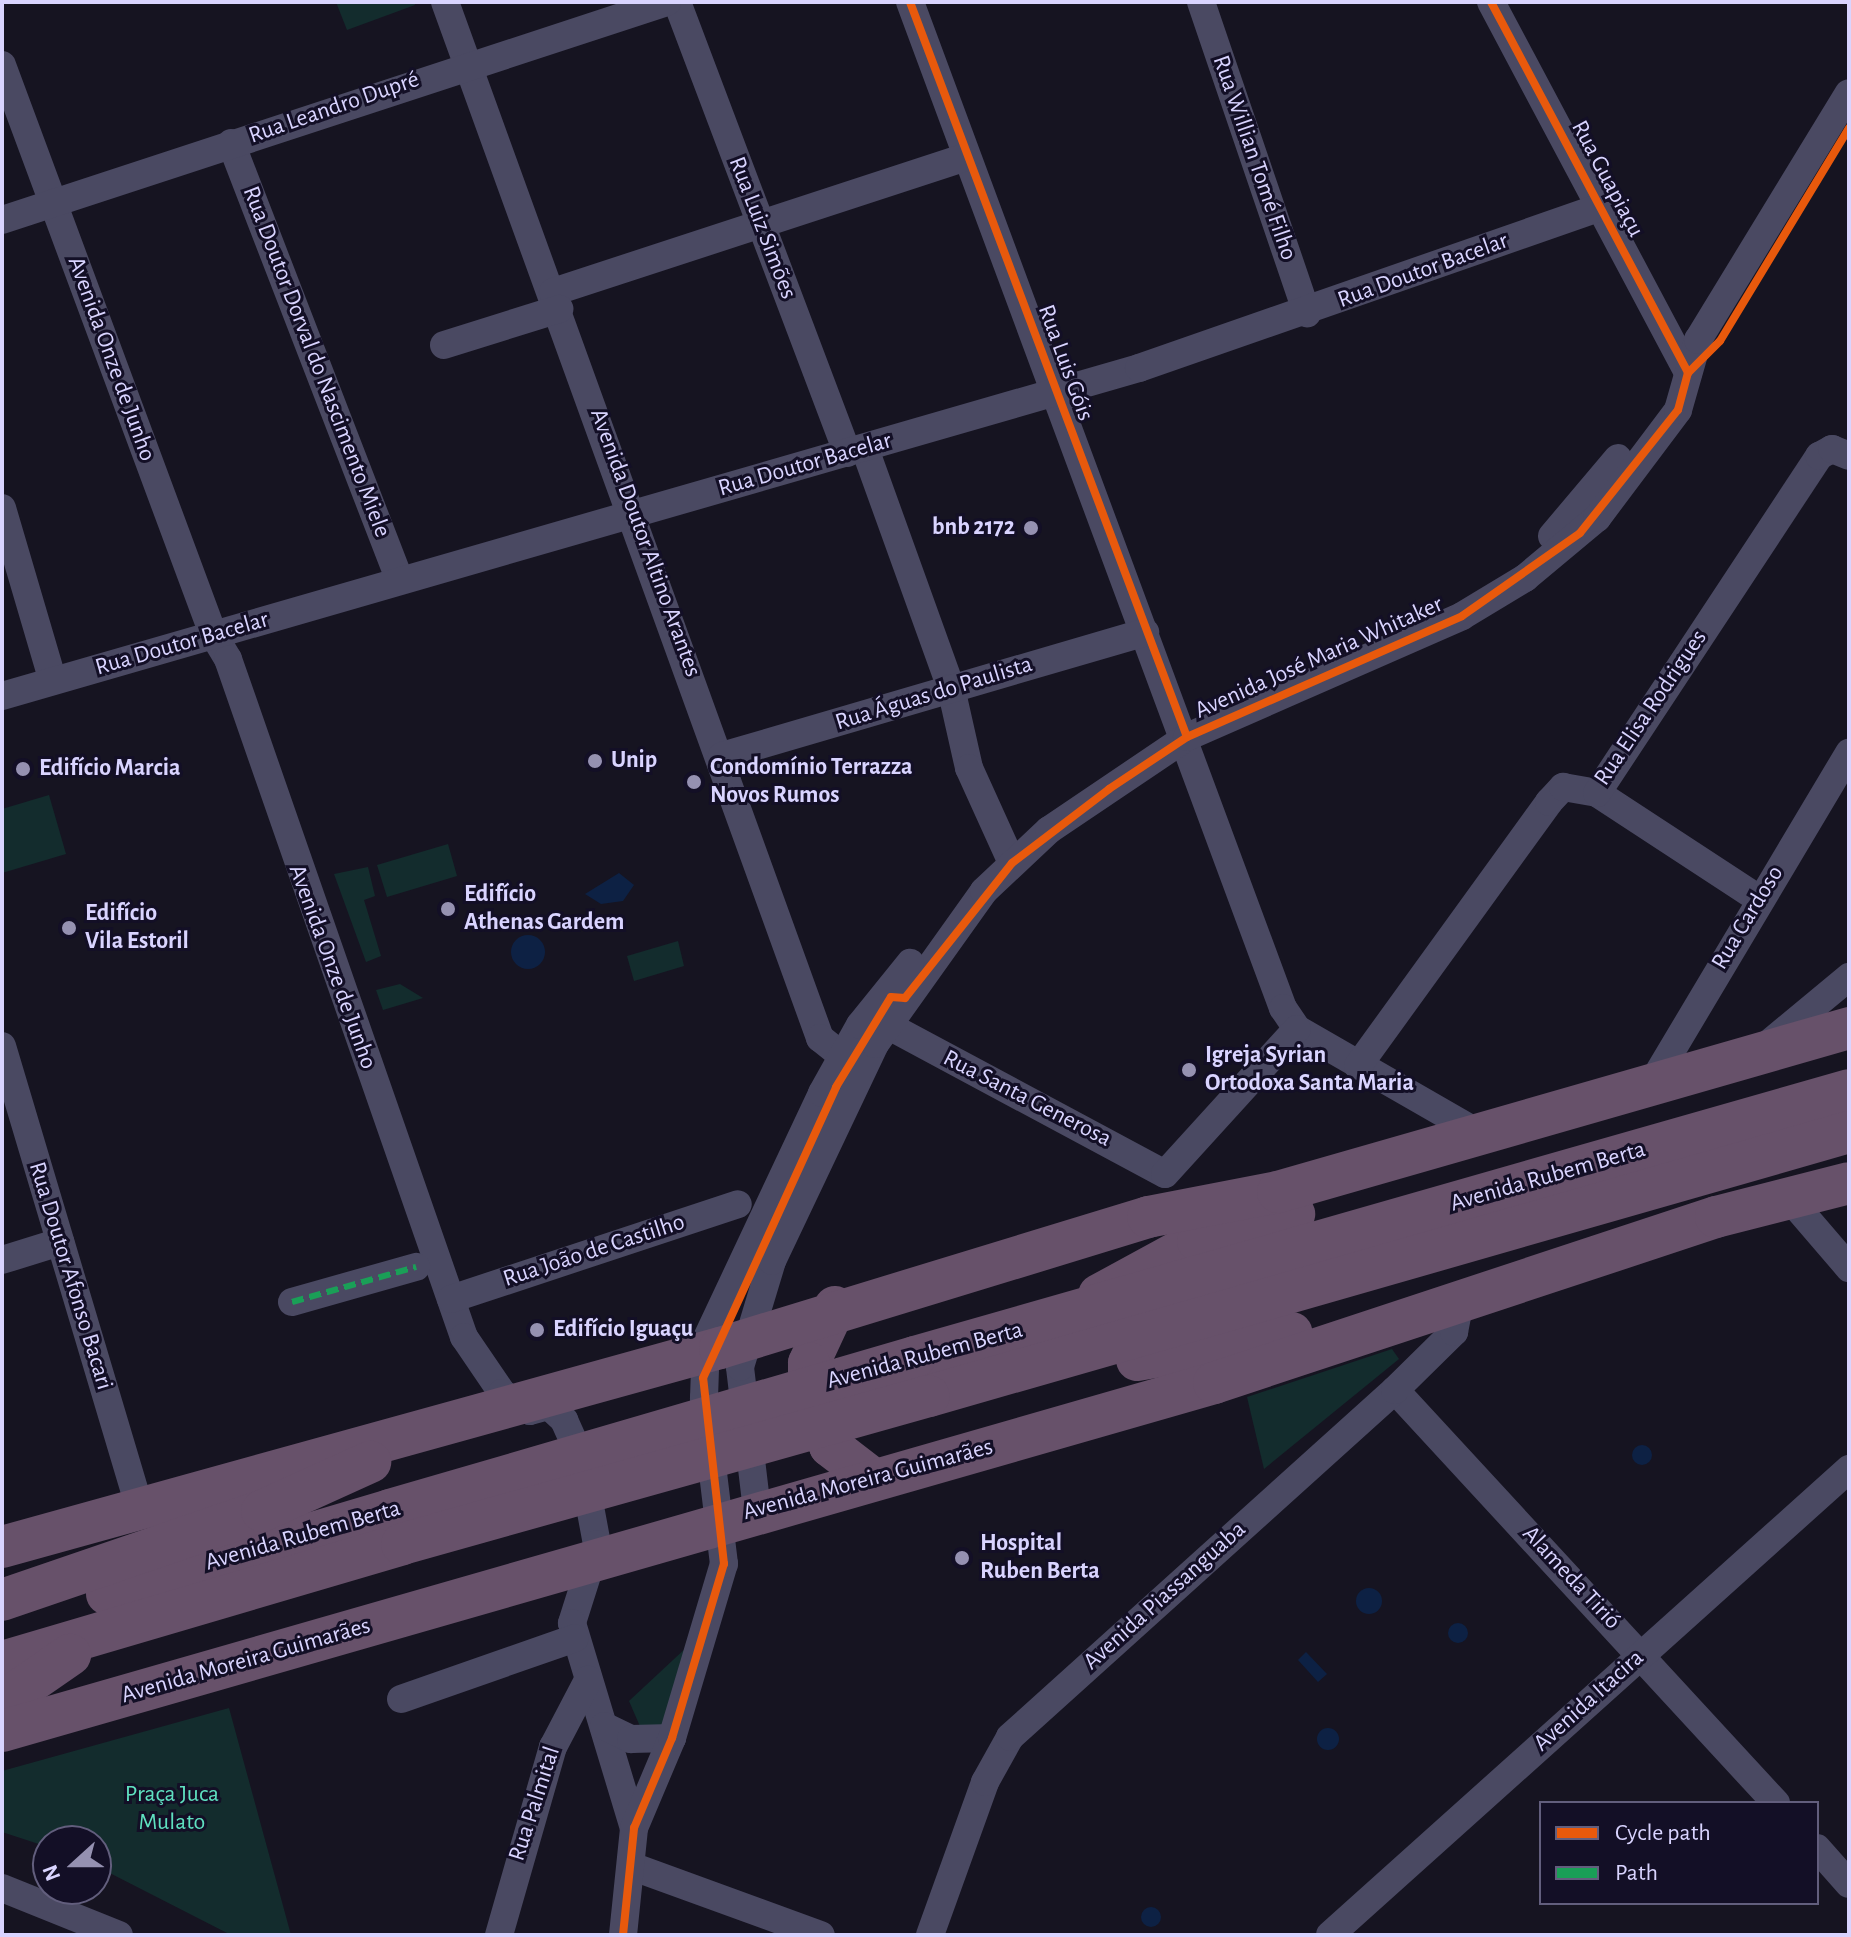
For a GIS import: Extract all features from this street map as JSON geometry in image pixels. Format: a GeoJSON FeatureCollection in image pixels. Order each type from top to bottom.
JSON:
{"type":"FeatureCollection","features":[{"type":"Feature","properties":{"kind":"highway"},"geometry":{"type":"LineString","coordinates":[[2,1547],[139,1506],[724,1346],[1169,1193],[1278,1192],[1849,1028]]}},
{"type":"Feature","properties":{"kind":"highway","name":"Avenida Rubem Berta"},"geometry":{"type":"LineString","coordinates":[[2,1662],[106,1632],[396,1527],[915,1357],[1074,1317],[1849,1090]]}},
{"type":"Feature","properties":{"kind":"highway","name":"Avenida Rubem Berta"},"geometry":{"type":"LineString","coordinates":[[2,1625],[1022,1372],[1849,1132]]}},
{"type":"Feature","properties":{"kind":"highway"},"geometry":{"type":"LineString","coordinates":[[1074,1317],[1113,1282],[1164,1255],[1393,1182],[1430,1150]]}},
{"type":"Feature","properties":{"kind":"highway"},"geometry":{"type":"LineString","coordinates":[[1022,1372],[1248,1342],[1500,1287],[1788,1197],[1849,1183]]}},
{"type":"Feature","properties":{"kind":"highway","name":"Avenida Moreira Guimarães"},"geometry":{"type":"LineString","coordinates":[[2,1731],[740,1514],[1214,1383],[1500,1287]]}},
{"type":"Feature","properties":{"kind":"highway"},"geometry":{"type":"LineString","coordinates":[[835,1307],[814,1346],[809,1392],[830,1446],[873,1479]]}},
{"type":"Feature","properties":{"kind":"highway"},"geometry":{"type":"LineString","coordinates":[[2,1600],[346,1478],[393,1438]]}},
{"type":"Feature","properties":{"kind":"highway"},"geometry":{"type":"LineString","coordinates":[[2,1702],[106,1632]]}},
{"type":"Feature","properties":{"kind":"street","name":"Avenida Doutor Altino Arantes"},"geometry":{"type":"LineString","coordinates":[[445,2],[636,513],[820,1038],[851,1065]]}},
{"type":"Feature","properties":{"kind":"street","name":"Rua Leandro Dupré"},"geometry":{"type":"LineString","coordinates":[[2,220],[468,63],[667,2]]}},
{"type":"Feature","properties":{"kind":"street","name":"Rua Luiz Simões"},"geometry":{"type":"LineString","coordinates":[[677,2],[760,224],[951,688],[969,768],[1012,863]]}},
{"type":"Feature","properties":{"kind":"street","name":"Rua Luis Góis"},"geometry":{"type":"LineString","coordinates":[[910,2],[1054,392],[1187,737],[1267,967],[1297,1029]]}},
{"type":"Feature","properties":{"kind":"street","name":"Rua Willian Tomé Filho"},"geometry":{"type":"LineString","coordinates":[[1201,2],[1307,313]]}},
{"type":"Feature","properties":{"kind":"street","name":"Rua Guapiaçu"},"geometry":{"type":"LineString","coordinates":[[1491,2],[1688,373]]}},
{"type":"Feature","properties":{"kind":"street","name":"Avenida Onze de Junho"},"geometry":{"type":"LineString","coordinates":[[2,65],[209,636],[228,659],[248,733],[451,1299],[477,1361],[514,1403]]}},
{"type":"Feature","properties":{"kind":"street"},"geometry":{"type":"LineString","coordinates":[[1688,373],[1698,340],[1849,93]]}},
{"type":"Feature","properties":{"kind":"street","name":"Avenida José Maria Whitaker"},"geometry":{"type":"LineString","coordinates":[[740,1514],[724,1346],[713,1318],[909,964],[1012,863],[1187,737],[1449,622],[1525,578],[1597,518],[1678,410],[1688,373],[1720,341],[1849,128]]}},
{"type":"Feature","properties":{"kind":"street","name":"Rua Doutor Dorval do Nascimento Miele"},"geometry":{"type":"LineString","coordinates":[[231,143],[400,581]]}},
{"type":"Feature","properties":{"kind":"street"},"geometry":{"type":"LineString","coordinates":[[444,345],[760,224],[966,157]]}},
{"type":"Feature","properties":{"kind":"street","name":"Rua Doutor Bacelar"},"geometry":{"type":"LineString","coordinates":[[2,696],[1054,392],[1307,313],[1599,208]]}},
{"type":"Feature","properties":{"kind":"street","name":"Rua Elisa Rodrigues"},"geometry":{"type":"LineString","coordinates":[[1358,1066],[1549,802],[1563,787],[1597,793],[1819,456],[1832,449],[1849,456]]}},
{"type":"Feature","properties":{"kind":"street"},"geometry":{"type":"LineString","coordinates":[[2,508],[53,681]]}},
{"type":"Feature","properties":{"kind":"street","name":"Rua Águas do Paulista"},"geometry":{"type":"LineString","coordinates":[[722,756],[1145,632]]}},
{"type":"Feature","properties":{"kind":"street","name":"Rua Cardoso"},"geometry":{"type":"LineString","coordinates":[[1651,1085],[1759,899],[1849,753]]}},
{"type":"Feature","properties":{"kind":"street"},"geometry":{"type":"LineString","coordinates":[[1597,793],[1759,899]]}},
{"type":"Feature","properties":{"kind":"street","name":"Avenida José Maria Whitaker"},"geometry":{"type":"LineString","coordinates":[[740,1514],[704,1398],[724,1346],[851,1065],[887,1025],[984,891]]}},
{"type":"Feature","properties":{"kind":"street"},"geometry":{"type":"LineString","coordinates":[[1755,1055],[1849,977]]}},
{"type":"Feature","properties":{"kind":"street","name":"Rua Santa Generosa"},"geometry":{"type":"LineString","coordinates":[[887,1025],[1169,1193]]}},
{"type":"Feature","properties":{"kind":"street"},"geometry":{"type":"LineString","coordinates":[[1169,1193],[1297,1029],[1481,1135]]}},
{"type":"Feature","properties":{"kind":"street","name":"Rua Doutor Afonso Bacari"},"geometry":{"type":"LineString","coordinates":[[2,1046],[13,1122],[60,1242],[139,1506]]}},
{"type":"Feature","properties":{"kind":"street"},"geometry":{"type":"LineString","coordinates":[[1788,1197],[1849,1268]]}},
{"type":"Feature","properties":{"kind":"street","name":"Rua João de Castilho"},"geometry":{"type":"LineString","coordinates":[[451,1299],[738,1204]]}},
{"type":"Feature","properties":{"kind":"street"},"geometry":{"type":"LineString","coordinates":[[2,1260],[60,1242]]}},
{"type":"Feature","properties":{"kind":"street"},"geometry":{"type":"LineString","coordinates":[[292,1302],[416,1267]]}},
{"type":"Feature","properties":{"kind":"street","name":"Avenida Piassanguaba"},"geometry":{"type":"LineString","coordinates":[[930,1935],[985,1782],[1010,1737],[1395,1390],[1454,1332],[1460,1300]]}},
{"type":"Feature","properties":{"kind":"street","name":"Alameda Tirió"},"geometry":{"type":"LineString","coordinates":[[1395,1390],[1642,1654],[1774,1801]]}},
{"type":"Feature","properties":{"kind":"street"},"geometry":{"type":"LineString","coordinates":[[514,1403],[530,1411],[549,1406],[564,1420],[590,1484],[594,1558],[572,1612],[575,1638],[634,1828]]}},
{"type":"Feature","properties":{"kind":"street","name":"Avenida Itacira"},"geometry":{"type":"LineString","coordinates":[[1330,1935],[1849,1469]]}},
{"type":"Feature","properties":{"kind":"street"},"geometry":{"type":"LineString","coordinates":[[623,1935],[634,1828],[672,1738],[740,1514]]}},
{"type":"Feature","properties":{"kind":"street"},"geometry":{"type":"LineString","coordinates":[[401,1699],[575,1638]]}},
{"type":"Feature","properties":{"kind":"street","name":"Rua Palmital"},"geometry":{"type":"LineString","coordinates":[[499,1935],[553,1747],[588,1680]]}},
{"type":"Feature","properties":{"kind":"street"},"geometry":{"type":"LineString","coordinates":[[604,1726],[631,1739],[672,1738]]}},
{"type":"Feature","properties":{"kind":"street"},"geometry":{"type":"LineString","coordinates":[[1819,1850],[1849,1884]]}},
{"type":"Feature","properties":{"kind":"street"},"geometry":{"type":"LineString","coordinates":[[631,1866],[821,1935]]}},
{"type":"Feature","properties":{"kind":"street"},"geometry":{"type":"LineString","coordinates":[[2,1888],[119,1935]]}},
{"type":"Feature","properties":{"kind":"green space"},"geometry":{"type":"Polygon","coordinates":[[[336,2],[414,2],[415,5],[347,30],[336,2]]]}},
{"type":"Feature","properties":{"kind":"green space"},"geometry":{"type":"Polygon","coordinates":[[[49,795],[66,854],[2,873],[2,809],[49,795]]]}},
{"type":"Feature","properties":{"kind":"green space"},"geometry":{"type":"Polygon","coordinates":[[[448,844],[457,876],[387,897],[377,865],[448,844]]]}},
{"type":"Feature","properties":{"kind":"green space"},"geometry":{"type":"Polygon","coordinates":[[[368,867],[375,896],[364,900],[381,956],[366,962],[334,874],[368,867]]]}},
{"type":"Feature","properties":{"kind":"green space"},"geometry":{"type":"Polygon","coordinates":[[[678,941],[684,966],[634,981],[627,956],[678,941]]]}},
{"type":"Feature","properties":{"kind":"green space"},"geometry":{"type":"Polygon","coordinates":[[[400,984],[423,998],[383,1010],[376,990],[400,984]]]}},
{"type":"Feature","properties":{"kind":"green space"},"geometry":{"type":"Polygon","coordinates":[[[1392,1349],[1399,1359],[1264,1469],[1247,1397],[1392,1349]]]}},
{"type":"Feature","properties":{"kind":"green space"},"geometry":{"type":"Polygon","coordinates":[[[688,1646],[669,1723],[642,1731],[629,1701],[688,1646]]]}},
{"type":"Feature","properties":{"kind":"green space","name":"Praça Juca Mulato"},"geometry":{"type":"Polygon","coordinates":[[[229,1708],[291,1935],[231,1935],[112,1874],[112,1825],[32,1825],[32,1842],[2,1832],[2,1771],[229,1708]]]}},
{"type":"Feature","properties":{"kind":"water"},"geometry":{"type":"Polygon","coordinates":[[[619,873],[634,885],[623,901],[601,904],[585,894],[619,873]]]}},
{"type":"Feature","properties":{"kind":"water"},"geometry":{"type":"Polygon","coordinates":[[[528,935],[540,940],[545,952],[540,964],[528,969],[516,964],[511,952],[516,940],[528,935]]]}},
{"type":"Feature","properties":{"kind":"water"},"geometry":{"type":"Polygon","coordinates":[[[1642,1445],[1649,1448],[1652,1455],[1649,1462],[1642,1465],[1635,1462],[1632,1455],[1635,1448],[1642,1445]]]}},
{"type":"Feature","properties":{"kind":"water"},"geometry":{"type":"Polygon","coordinates":[[[1369,1588],[1378,1592],[1382,1601],[1378,1610],[1369,1614],[1360,1610],[1356,1601],[1360,1592],[1369,1588]]]}},
{"type":"Feature","properties":{"kind":"water"},"geometry":{"type":"Polygon","coordinates":[[[1458,1623],[1465,1626],[1468,1633],[1465,1640],[1458,1643],[1451,1640],[1448,1633],[1451,1626],[1458,1623]]]}},
{"type":"Feature","properties":{"kind":"water"},"geometry":{"type":"Polygon","coordinates":[[[1306,1652],[1327,1674],[1318,1682],[1298,1660],[1306,1652]]]}},
{"type":"Feature","properties":{"kind":"water"},"geometry":{"type":"Polygon","coordinates":[[[1328,1728],[1336,1731],[1339,1739],[1336,1747],[1328,1750],[1320,1747],[1317,1739],[1320,1731],[1328,1728]]]}},
{"type":"Feature","properties":{"kind":"water"},"geometry":{"type":"Polygon","coordinates":[[[1147,1907],[1155,1907],[1161,1917],[1155,1927],[1147,1927],[1141,1921],[1141,1913],[1147,1907]]]}},
{"type":"Feature","properties":{"kind":"marked path"},"geometry":{"type":"LineString","coordinates":[[292,1302],[416,1267]]}},
{"type":"Feature","properties":{"kind":"cycle path"},"geometry":{"type":"LineString","coordinates":[[910,2],[1187,737]]}},
{"type":"Feature","properties":{"kind":"cycle path"},"geometry":{"type":"LineString","coordinates":[[1491,2],[1688,373]]}},
{"type":"Feature","properties":{"kind":"cycle path"},"geometry":{"type":"LineString","coordinates":[[623,1935],[634,1828],[672,1738],[724,1564],[703,1378],[836,1087],[891,997],[905,998],[1012,863],[1109,789],[1187,737],[1462,616],[1580,533],[1678,410],[1688,373],[1720,341],[1849,128]]}},
{"type":"Feature","properties":{"kind":"place","name":"bnb 2172"},"geometry":{"type":"Point","coordinates":[1031,528]}},
{"type":"Feature","properties":{"kind":"place","name":"Unip"},"geometry":{"type":"Point","coordinates":[595,761]}},
{"type":"Feature","properties":{"kind":"place","name":"Edifício Marcia"},"geometry":{"type":"Point","coordinates":[23,769]}},
{"type":"Feature","properties":{"kind":"place","name":"Condomínio Terrazza Novos Rumos"},"geometry":{"type":"Point","coordinates":[694,782]}},
{"type":"Feature","properties":{"kind":"place","name":"Edifício Athenas Gardem"},"geometry":{"type":"Point","coordinates":[448,909]}},
{"type":"Feature","properties":{"kind":"place","name":"Edifício Vila Estoril"},"geometry":{"type":"Point","coordinates":[69,928]}},
{"type":"Feature","properties":{"kind":"place","name":"Igreja Syrian Ortodoxa Santa Maria"},"geometry":{"type":"Point","coordinates":[1189,1070]}},
{"type":"Feature","properties":{"kind":"place","name":"Edifício Iguaçu"},"geometry":{"type":"Point","coordinates":[537,1330]}},
{"type":"Feature","properties":{"kind":"place","name":"Hospital Ruben Berta"},"geometry":{"type":"Point","coordinates":[962,1558]}}]}
